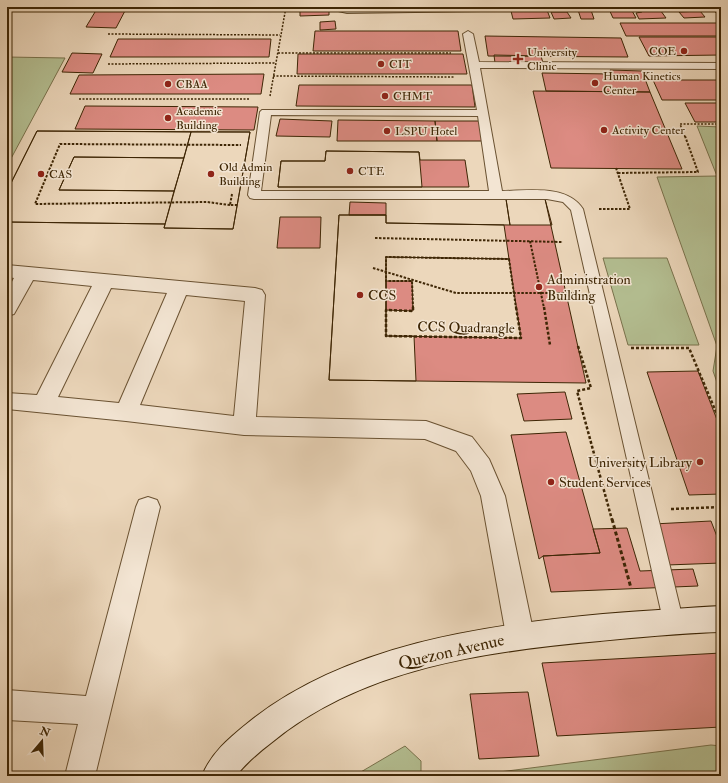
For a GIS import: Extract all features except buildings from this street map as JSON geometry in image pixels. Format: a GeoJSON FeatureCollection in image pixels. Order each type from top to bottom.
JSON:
{"type":"FeatureCollection","features":[{"type":"Feature","properties":{"kind":"street"},"geometry":{"type":"LineString","coordinates":[[339,7],[347,9],[482,7]]}},
{"type":"Feature","properties":{"kind":"street"},"geometry":{"type":"LineString","coordinates":[[7,271],[104,282],[255,295],[244,426]]}},
{"type":"Feature","properties":{"kind":"street"},"geometry":{"type":"LineString","coordinates":[[7,309],[27,273]]}},
{"type":"Feature","properties":{"kind":"street"},"geometry":{"type":"LineString","coordinates":[[43,405],[104,282]]}},
{"type":"Feature","properties":{"kind":"street"},"geometry":{"type":"LineString","coordinates":[[126,412],[179,288]]}},
{"type":"Feature","properties":{"kind":"street"},"geometry":{"type":"LineString","coordinates":[[7,401],[126,412],[244,426],[426,430],[464,444],[481,466],[493,496],[520,636]]}},
{"type":"Feature","properties":{"kind":"street"},"geometry":{"type":"LineString","coordinates":[[80,776],[148,507]]}},
{"type":"Feature","properties":{"kind":"street","name":"Quezon Avenue"},"geometry":{"type":"LineString","coordinates":[[217,776],[237,751],[265,727],[302,703],[361,674],[439,651],[520,636],[673,620],[721,619]]}},
{"type":"Feature","properties":{"kind":"street"},"geometry":{"type":"LineString","coordinates":[[7,705],[96,711]]}},
{"type":"Feature","properties":{"kind":"lane"},"geometry":{"type":"LineString","coordinates":[[468,34],[475,65],[496,195]]}},
{"type":"Feature","properties":{"kind":"lane"},"geometry":{"type":"LineString","coordinates":[[475,65],[721,66]]}},
{"type":"Feature","properties":{"kind":"lane"},"geometry":{"type":"LineString","coordinates":[[482,112],[266,112],[254,195],[547,195],[567,199],[577,209],[673,620]]}},
{"type":"Feature","properties":{"kind":"path"},"geometry":{"type":"LineString","coordinates":[[129,8],[286,7],[266,112]]}},
{"type":"Feature","properties":{"kind":"path"},"geometry":{"type":"LineString","coordinates":[[108,34],[280,35]]}},
{"type":"Feature","properties":{"kind":"path"},"geometry":{"type":"LineString","coordinates":[[278,53],[472,53]]}},
{"type":"Feature","properties":{"kind":"path"},"geometry":{"type":"LineString","coordinates":[[108,64],[275,63]]}},
{"type":"Feature","properties":{"kind":"path"},"geometry":{"type":"LineString","coordinates":[[273,76],[477,77]]}},
{"type":"Feature","properties":{"kind":"path"},"geometry":{"type":"LineString","coordinates":[[79,99],[269,99]]}},
{"type":"Feature","properties":{"kind":"path"},"geometry":{"type":"LineString","coordinates":[[618,173],[698,172],[680,124],[721,124]]}},
{"type":"Feature","properties":{"kind":"path"},"geometry":{"type":"LineString","coordinates":[[230,205],[207,202],[35,204],[60,144],[242,145]]}},
{"type":"Feature","properties":{"kind":"path"},"geometry":{"type":"LineString","coordinates":[[577,209],[630,209],[616,168]]}},
{"type":"Feature","properties":{"kind":"path"},"geometry":{"type":"LineString","coordinates":[[375,238],[584,243]]}},
{"type":"Feature","properties":{"kind":"path"},"geometry":{"type":"LineString","coordinates":[[530,241],[542,293],[550,345]]}},
{"type":"Feature","properties":{"kind":"path","name":"CCS Quadrangle"},"geometry":{"type":"LineString","coordinates":[[386,257],[509,258],[514,293],[521,338],[386,336],[386,310],[413,310],[412,281],[386,280],[386,257]]}},
{"type":"Feature","properties":{"kind":"path"},"geometry":{"type":"LineString","coordinates":[[373,268],[456,293],[596,293]]}},
{"type":"Feature","properties":{"kind":"path"},"geometry":{"type":"LineString","coordinates":[[578,346],[591,388],[577,391],[631,588]]}},
{"type":"Feature","properties":{"kind":"path"},"geometry":{"type":"LineString","coordinates":[[609,347],[689,348],[721,424]]}},
{"type":"Feature","properties":{"kind":"path"},"geometry":{"type":"LineString","coordinates":[[647,509],[721,507]]}},
{"type":"Feature","properties":{"kind":"green space"},"geometry":{"type":"Polygon","coordinates":[[[7,57],[65,58],[7,166],[7,57]]]}},
{"type":"Feature","properties":{"kind":"green space"},"geometry":{"type":"Polygon","coordinates":[[[697,126],[721,127],[721,394],[713,371],[717,346],[657,177],[717,176],[697,126]]]}},
{"type":"Feature","properties":{"kind":"green space"},"geometry":{"type":"Polygon","coordinates":[[[603,258],[667,258],[699,345],[628,345],[603,258]]]}},
{"type":"Feature","properties":{"kind":"green space"},"geometry":{"type":"Polygon","coordinates":[[[711,745],[721,746],[721,776],[468,776],[711,745]]]}},
{"type":"Feature","properties":{"kind":"green space"},"geometry":{"type":"Polygon","coordinates":[[[405,746],[421,761],[421,776],[354,776],[405,746]]]}},
{"type":"Feature","properties":{"kind":"place","name":"COE"},"geometry":{"type":"Point","coordinates":[684,51]}},
{"type":"Feature","properties":{"kind":"place","name":"University Clinic"},"geometry":{"type":"Point","coordinates":[518,59]}},
{"type":"Feature","properties":{"kind":"place","name":"CIT"},"geometry":{"type":"Point","coordinates":[381,64]}},
{"type":"Feature","properties":{"kind":"place","name":"Human Kinetics Center"},"geometry":{"type":"Point","coordinates":[595,83]}},
{"type":"Feature","properties":{"kind":"place","name":"CBAA"},"geometry":{"type":"Point","coordinates":[168,84]}},
{"type":"Feature","properties":{"kind":"place","name":"CHMT"},"geometry":{"type":"Point","coordinates":[385,96]}},
{"type":"Feature","properties":{"kind":"place","name":"Academic Building"},"geometry":{"type":"Point","coordinates":[168,118]}},
{"type":"Feature","properties":{"kind":"place","name":"Activity Center"},"geometry":{"type":"Point","coordinates":[604,130]}},
{"type":"Feature","properties":{"kind":"place","name":"LSPU Hotel"},"geometry":{"type":"Point","coordinates":[387,131]}},
{"type":"Feature","properties":{"kind":"place","name":"CTE"},"geometry":{"type":"Point","coordinates":[350,171]}},
{"type":"Feature","properties":{"kind":"place","name":"CAS"},"geometry":{"type":"Point","coordinates":[41,174]}},
{"type":"Feature","properties":{"kind":"place","name":"Old Admin Building"},"geometry":{"type":"Point","coordinates":[211,174]}},
{"type":"Feature","properties":{"kind":"place","name":"Administration Building"},"geometry":{"type":"Point","coordinates":[539,287]}},
{"type":"Feature","properties":{"kind":"place","name":"CCS"},"geometry":{"type":"Point","coordinates":[360,295]}},
{"type":"Feature","properties":{"kind":"place","name":"University Library"},"geometry":{"type":"Point","coordinates":[700,462]}},
{"type":"Feature","properties":{"kind":"place","name":"Student Services"},"geometry":{"type":"Point","coordinates":[551,482]}}]}
